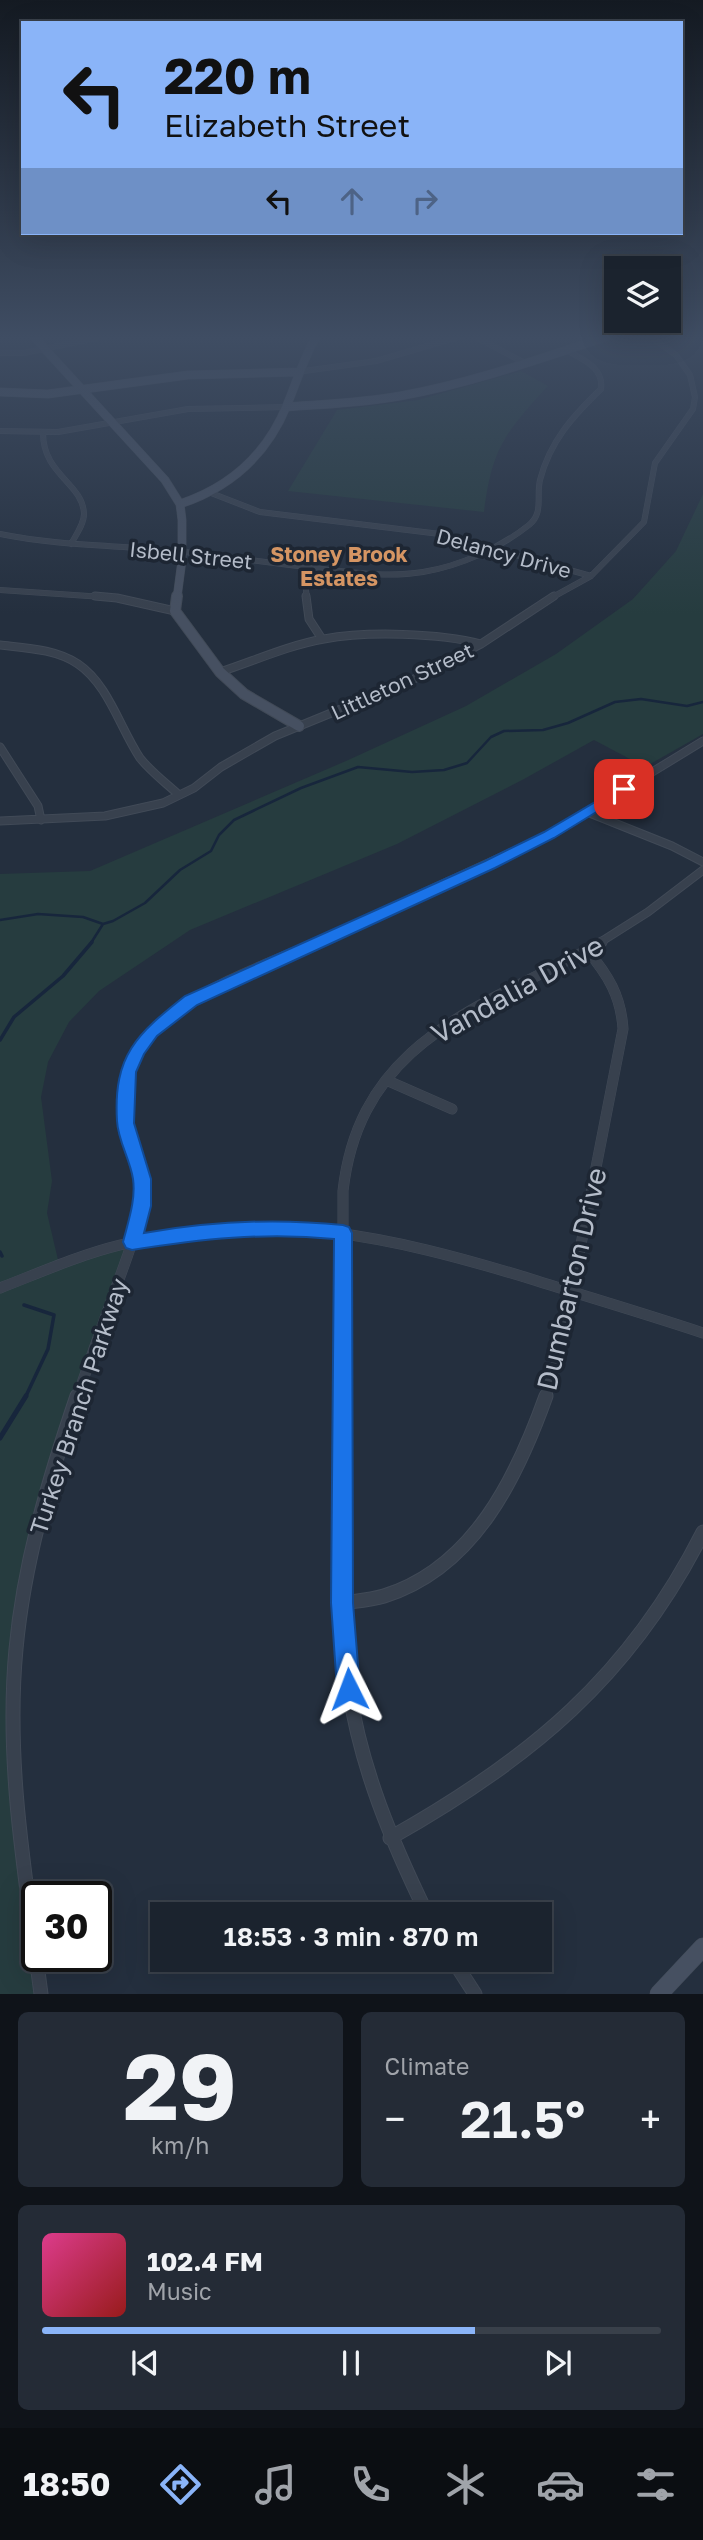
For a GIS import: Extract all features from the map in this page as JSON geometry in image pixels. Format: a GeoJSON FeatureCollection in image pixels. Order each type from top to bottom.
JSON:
{"type":"FeatureCollection","features":[{"type":"Feature","properties":{"kind":"street"},"geometry":{"type":"LineString","coordinates":[[0,431],[43,433],[78,428]]}},
{"type":"Feature","properties":{"kind":"street"},"geometry":{"type":"LineString","coordinates":[[118,428],[165,480],[180,504],[181,553],[175,611]]}},
{"type":"Feature","properties":{"kind":"street"},"geometry":{"type":"LineString","coordinates":[[180,504],[211,493],[234,479],[251,464],[274,428]]}},
{"type":"Feature","properties":{"kind":"street","name":"Isbell Street"},"geometry":{"type":"LineString","coordinates":[[0,534],[38,542],[181,553],[380,576],[415,575],[454,567],[477,557],[489,547],[526,527],[537,517],[539,483],[550,449],[564,428]]}},
{"type":"Feature","properties":{"kind":"street","name":"Littleton Street"},"geometry":{"type":"LineString","coordinates":[[0,821],[83,819],[131,812],[179,795],[246,751],[299,726],[391,690],[481,645],[544,602],[591,576],[644,522],[653,467],[678,428]]}},
{"type":"Feature","properties":{"kind":"street"},"geometry":{"type":"LineString","coordinates":[[43,433],[40,443],[45,458],[83,509],[82,521],[71,544]]}},
{"type":"Feature","properties":{"kind":"street","name":"Delancy Drive"},"geometry":{"type":"LineString","coordinates":[[211,493],[260,512],[440,534],[591,576]]}},
{"type":"Feature","properties":{"kind":"street"},"geometry":{"type":"LineString","coordinates":[[303,568],[309,619],[322,639]]}},
{"type":"Feature","properties":{"kind":"street"},"geometry":{"type":"LineString","coordinates":[[0,590],[117,598],[175,611],[220,672],[244,694],[299,726]]}},
{"type":"Feature","properties":{"kind":"street"},"geometry":{"type":"LineString","coordinates":[[220,672],[322,639],[357,635],[463,639],[481,645]]}},
{"type":"Feature","properties":{"kind":"street"},"geometry":{"type":"LineString","coordinates":[[0,645],[44,649],[74,660],[89,670],[142,761],[179,795]]}},
{"type":"Feature","properties":{"kind":"street","name":"Turkey Branch Parkway"},"geometry":{"type":"LineString","coordinates":[[41,1994],[16,1790],[13,1717],[16,1649],[34,1530],[142,1206],[142,1179],[125,1123],[125,1091],[132,1061],[151,1032],[191,1000],[490,864],[587,813],[703,741]]}},
{"type":"Feature","properties":{"kind":"street"},"geometry":{"type":"LineString","coordinates":[[0,747],[38,806],[41,820]]}},
{"type":"Feature","properties":{"kind":"street"},"geometry":{"type":"LineString","coordinates":[[587,813],[672,846],[703,862]]}},
{"type":"Feature","properties":{"kind":"street","name":"Vandalia Drive"},"geometry":{"type":"LineString","coordinates":[[421,1902],[390,1838],[366,1766],[349,1689],[342,1603],[343,1186],[351,1150],[369,1108],[386,1080],[418,1046],[449,1021],[587,950],[662,905],[703,870]]}},
{"type":"Feature","properties":{"kind":"street","name":"Dumbarton Drive"},"geometry":{"type":"LineString","coordinates":[[342,1603],[388,1595],[424,1578],[467,1544],[492,1516],[515,1472],[544,1403],[560,1352],[623,1029],[623,1008],[619,993],[587,950]]}},
{"type":"Feature","properties":{"kind":"street"},"geometry":{"type":"LineString","coordinates":[[386,1080],[452,1110]]}},
{"type":"Feature","properties":{"kind":"street"},"geometry":{"type":"LineString","coordinates":[[0,1288],[132,1242],[187,1233],[248,1228],[299,1228],[435,1249],[703,1333]]}},
{"type":"Feature","properties":{"kind":"street"},"geometry":{"type":"LineString","coordinates":[[390,1838],[468,1794],[558,1725],[610,1675],[657,1613],[695,1551],[703,1532]]}},
{"type":"Feature","properties":{"kind":"street"},"geometry":{"type":"LineString","coordinates":[[659,1994],[703,1947]]}},
{"type":"Feature","properties":{"kind":"street"},"geometry":{"type":"LineString","coordinates":[[461,1972],[475,1994]]}},
{"type":"Feature","properties":{"kind":"green space"},"geometry":{"type":"Polygon","coordinates":[[[326,428],[512,428],[496,456],[484,512],[288,491],[326,428]]]}},
{"type":"Feature","properties":{"kind":"green space"},"geometry":{"type":"Polygon","coordinates":[[[703,494],[703,734],[645,767],[594,740],[397,844],[190,930],[99,991],[69,1022],[48,1062],[41,1097],[52,1181],[47,1213],[59,1264],[132,1243],[34,1530],[13,1717],[30,1881],[21,1881],[21,1972],[39,1972],[41,1994],[0,1994],[0,874],[90,871],[346,761],[466,706],[556,654],[633,599],[676,551],[703,494]]]}},
{"type":"Feature","properties":{"kind":"waterway"},"geometry":{"type":"LineString","coordinates":[[103,924],[145,903],[180,870],[211,851],[219,835],[234,820],[301,788],[358,767],[412,772],[444,770],[467,763],[491,737],[504,731],[543,730],[568,723],[615,702],[641,699],[687,706],[703,702]]}},
{"type":"Feature","properties":{"kind":"waterway"},"geometry":{"type":"LineString","coordinates":[[0,920],[38,914],[83,917],[103,924]]}},
{"type":"Feature","properties":{"kind":"waterway"},"geometry":{"type":"LineString","coordinates":[[91,943],[103,924]]}},
{"type":"Feature","properties":{"kind":"waterway"},"geometry":{"type":"LineString","coordinates":[[0,1040],[14,1017],[63,976],[92,942]]}},
{"type":"Feature","properties":{"kind":"waterway"},"geometry":{"type":"LineString","coordinates":[[0,1252],[2,1256]]}},
{"type":"Feature","properties":{"kind":"waterway"},"geometry":{"type":"LineString","coordinates":[[24,1305],[54,1315],[48,1349],[26,1396]]}},
{"type":"Feature","properties":{"kind":"waterway"},"geometry":{"type":"LineString","coordinates":[[0,1438],[26,1396]]}},
{"type":"Feature","properties":{"kind":"district","name":"Stoney Brook Estates"},"geometry":{"type":"Point","coordinates":[339,566]}},
{"type":"Feature","properties":{"kind":"route"},"geometry":{"type":"LineString","coordinates":[[349,1689],[342,1603],[343,1233],[299,1228],[248,1228],[187,1233],[132,1242],[142,1206],[142,1179],[138,1157],[125,1123],[128,1072],[137,1051],[151,1032],[191,1000],[490,864],[549,835],[624,789]]}}]}
